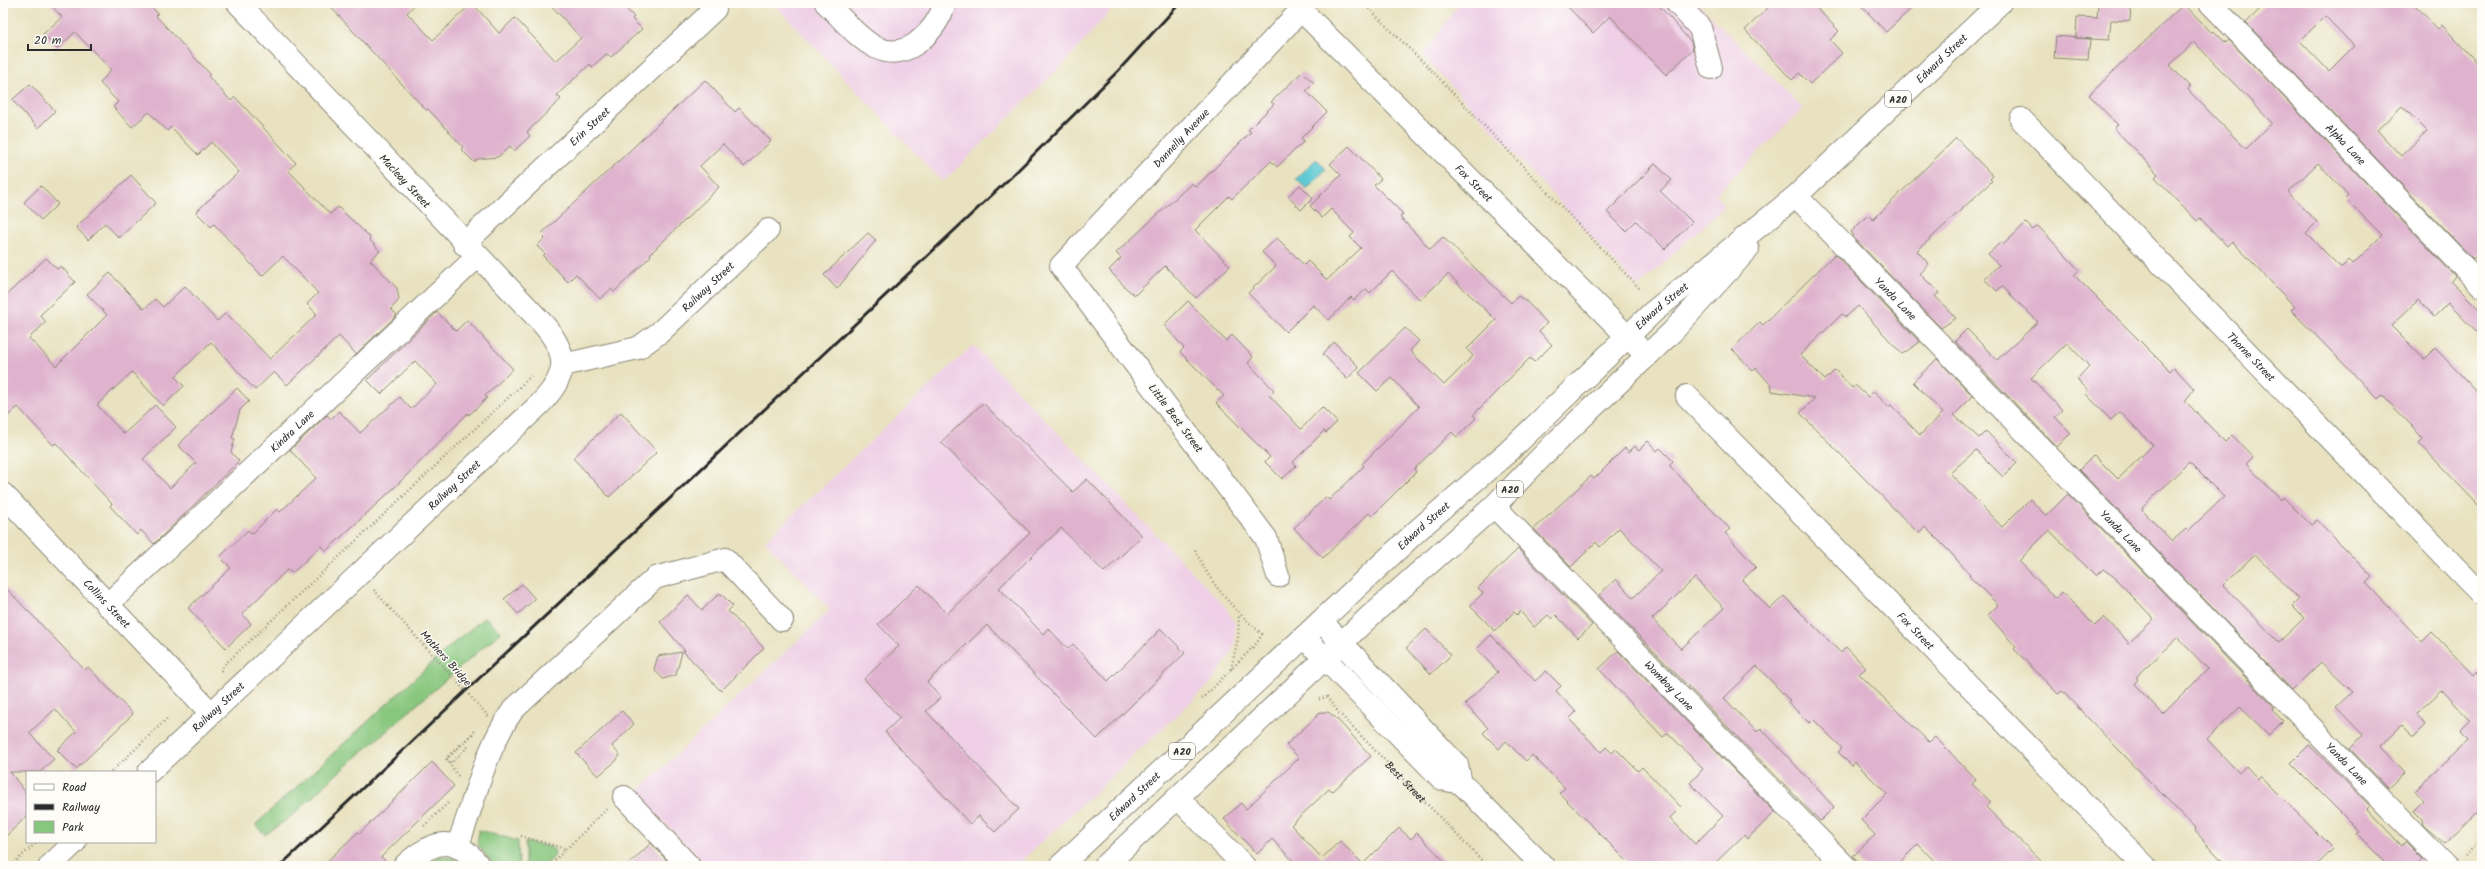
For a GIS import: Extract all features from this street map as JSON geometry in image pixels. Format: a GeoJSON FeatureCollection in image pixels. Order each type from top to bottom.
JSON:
{"type":"FeatureCollection","features":[{"type":"Feature","properties":{"kind":"main road","name":"Macleay Street"},"geometry":{"type":"LineString","coordinates":[[238,3],[554,337],[561,351],[562,365]]}},
{"type":"Feature","properties":{"kind":"main road"},"geometry":{"type":"LineString","coordinates":[[826,3],[871,46],[885,52],[898,52],[923,38],[932,30],[945,3]]}},
{"type":"Feature","properties":{"kind":"main road"},"geometry":{"type":"LineString","coordinates":[[1677,3],[1700,28],[1711,68]]}},
{"type":"Feature","properties":{"kind":"main road","name":"Edward Street"},"geometry":{"type":"LineString","coordinates":[[1105,866],[1342,643],[1494,506],[1555,443],[1678,326],[1796,196],[2000,3]]}},
{"type":"Feature","properties":{"kind":"main road","name":"Alpha Lane"},"geometry":{"type":"LineString","coordinates":[[2210,3],[2482,286]]}},
{"type":"Feature","properties":{"kind":"main road","name":"Erin Street"},"geometry":{"type":"LineString","coordinates":[[471,250],[712,6]]}},
{"type":"Feature","properties":{"kind":"main road","name":"Donnelly Avenue"},"geometry":{"type":"LineString","coordinates":[[1061,266],[1301,10]]}},
{"type":"Feature","properties":{"kind":"main road","name":"Fox Street"},"geometry":{"type":"LineString","coordinates":[[1301,10],[1647,356]]}},
{"type":"Feature","properties":{"kind":"main road","name":"Thorne Street"},"geometry":{"type":"LineString","coordinates":[[2021,119],[2482,595]]}},
{"type":"Feature","properties":{"kind":"main road","name":"Edward Street"},"geometry":{"type":"LineString","coordinates":[[1060,866],[1419,529],[1509,452],[1653,312],[1796,196]]}},
{"type":"Feature","properties":{"kind":"main road","name":"Yanda Lane"},"geometry":{"type":"LineString","coordinates":[[1796,196],[2453,863]]}},
{"type":"Feature","properties":{"kind":"main road","name":"Railway Street"},"geometry":{"type":"LineString","coordinates":[[150,771],[540,404],[560,379],[562,365],[638,348],[659,333],[768,230]]}},
{"type":"Feature","properties":{"kind":"main road","name":"Kindra Lane"},"geometry":{"type":"LineString","coordinates":[[107,605],[471,250]]}},
{"type":"Feature","properties":{"kind":"main road","name":"Little Best Street"},"geometry":{"type":"LineString","coordinates":[[1061,266],[1266,538],[1278,576]]}},
{"type":"Feature","properties":{"kind":"main road","name":"Fox Street"},"geometry":{"type":"LineString","coordinates":[[1687,396],[2146,866]]}},
{"type":"Feature","properties":{"kind":"main road","name":"Collins Street"},"geometry":{"type":"LineString","coordinates":[[3,494],[211,714]]}},
{"type":"Feature","properties":{"kind":"main road","name":"Womboy Lane"},"geometry":{"type":"LineString","coordinates":[[1494,506],[1845,866]]}},
{"type":"Feature","properties":{"kind":"main road"},"geometry":{"type":"LineString","coordinates":[[457,847],[488,755],[504,723],[513,710],[655,578],[725,560],[782,620]]}},
{"type":"Feature","properties":{"kind":"main road"},"geometry":{"type":"LineString","coordinates":[[1321,621],[1458,765],[1461,783]]}},
{"type":"Feature","properties":{"kind":"main road"},"geometry":{"type":"LineString","coordinates":[[1304,636],[1442,779],[1461,783],[1543,866]]}},
{"type":"Feature","properties":{"kind":"main road"},"geometry":{"type":"LineString","coordinates":[[625,798],[689,866]]}},
{"type":"Feature","properties":{"kind":"main road"},"geometry":{"type":"LineString","coordinates":[[1178,798],[1244,866]]}},
{"type":"Feature","properties":{"kind":"main road"},"geometry":{"type":"LineString","coordinates":[[50,866],[75,843]]}},
{"type":"Feature","properties":{"kind":"main road"},"geometry":{"type":"LineString","coordinates":[[404,866],[430,846],[443,844],[457,847],[470,855],[479,866]]}},
{"type":"Feature","properties":{"kind":"path"},"geometry":{"type":"LineString","coordinates":[[1363,3],[1434,73],[1641,290]]}},
{"type":"Feature","properties":{"kind":"path"},"geometry":{"type":"LineString","coordinates":[[221,671],[223,666],[530,376]]}},
{"type":"Feature","properties":{"kind":"path"},"geometry":{"type":"LineString","coordinates":[[1195,550],[1219,593],[1239,615],[1262,634],[1257,643],[1201,700]]}},
{"type":"Feature","properties":{"kind":"path","name":"Mothers Bridge"},"geometry":{"type":"LineString","coordinates":[[379,596],[490,718],[485,723]]}},
{"type":"Feature","properties":{"kind":"path"},"geometry":{"type":"LineString","coordinates":[[1231,670],[1238,638],[1239,615]]}},
{"type":"Feature","properties":{"kind":"path","name":"Best Street"},"geometry":{"type":"LineString","coordinates":[[1320,698],[1326,697],[1339,713],[1487,866]]}},
{"type":"Feature","properties":{"kind":"path"},"geometry":{"type":"LineString","coordinates":[[112,771],[169,717]]}},
{"type":"Feature","properties":{"kind":"path"},"geometry":{"type":"LineString","coordinates":[[487,719],[492,724]]}},
{"type":"Feature","properties":{"kind":"path"},"geometry":{"type":"LineString","coordinates":[[458,779],[456,771],[446,758],[478,728],[447,759],[451,763],[471,744]]}},
{"type":"Feature","properties":{"kind":"path"},"geometry":{"type":"LineString","coordinates":[[418,831],[454,797]]}},
{"type":"Feature","properties":{"kind":"path"},"geometry":{"type":"LineString","coordinates":[[549,866],[613,803],[625,798]]}},
{"type":"Feature","properties":{"kind":"path"},"geometry":{"type":"LineString","coordinates":[[521,836],[566,849]]}},
{"type":"Feature","properties":{"kind":"path"},"geometry":{"type":"LineString","coordinates":[[2453,863],[2482,839]]}},
{"type":"Feature","properties":{"kind":"path"},"geometry":{"type":"LineString","coordinates":[[11,866],[36,843]]}},
{"type":"Feature","properties":{"kind":"shaded area"},"geometry":{"type":"Polygon","coordinates":[[[773,3],[1117,3],[1070,57],[943,182],[773,3]]]}},
{"type":"Feature","properties":{"kind":"shaded area"},"geometry":{"type":"Polygon","coordinates":[[[1459,3],[1697,3],[1803,108],[1715,195],[1725,206],[1638,287],[1423,55],[1459,3]]]}},
{"type":"Feature","properties":{"kind":"shaded area"},"geometry":{"type":"Polygon","coordinates":[[[973,345],[1225,606],[1235,624],[1235,641],[1230,656],[1210,684],[1016,866],[706,866],[636,793],[830,610],[765,541],[973,345]]]}},
{"type":"Feature","properties":{"kind":"green space"},"geometry":{"type":"Polygon","coordinates":[[[485,617],[501,632],[338,773],[293,815],[265,835],[255,825],[450,646],[485,617]]]}},
{"type":"Feature","properties":{"kind":"green space"},"geometry":{"type":"Polygon","coordinates":[[[479,830],[518,841],[519,866],[494,866],[477,843],[479,830]]]}},
{"type":"Feature","properties":{"kind":"green space"},"geometry":{"type":"Polygon","coordinates":[[[525,842],[551,847],[555,851],[554,857],[544,866],[525,866],[525,842]]]}},
{"type":"Feature","properties":{"kind":"green space"},"geometry":{"type":"Polygon","coordinates":[[[441,856],[455,859],[463,866],[424,866],[422,863],[441,856]]]}},
{"type":"Feature","properties":{"kind":"water"},"geometry":{"type":"Polygon","coordinates":[[[1316,159],[1326,169],[1307,189],[1296,179],[1316,159]]]}},
{"type":"Feature","properties":{"kind":"building"},"geometry":{"type":"Polygon","coordinates":[[[49,3],[148,3],[158,14],[156,16],[210,74],[208,76],[231,101],[235,97],[296,163],[288,170],[330,214],[338,207],[370,237],[369,239],[380,251],[370,260],[397,288],[399,300],[391,309],[397,315],[356,354],[339,336],[287,385],[274,372],[255,390],[211,342],[175,377],[184,386],[163,406],[132,372],[97,405],[124,434],[155,405],[176,427],[143,459],[170,488],[196,463],[178,445],[237,388],[249,401],[240,410],[232,438],[235,439],[231,452],[239,461],[154,544],[141,530],[137,535],[110,506],[112,504],[56,443],[53,445],[18,407],[3,420],[3,298],[46,258],[57,269],[61,266],[75,282],[40,315],[46,322],[29,338],[56,366],[107,315],[87,294],[110,273],[144,309],[155,299],[163,307],[185,286],[217,321],[226,313],[270,359],[316,315],[316,313],[307,304],[318,293],[283,256],[262,276],[214,224],[211,227],[196,212],[239,172],[211,142],[198,155],[171,127],[167,131],[149,112],[132,127],[113,107],[118,102],[100,83],[111,70],[75,32],[57,49],[43,34],[62,17],[49,3]]]}},
{"type":"Feature","properties":{"kind":"building"},"geometry":{"type":"Polygon","coordinates":[[[327,3],[416,3],[407,13],[433,40],[472,3],[499,33],[515,18],[556,61],[581,38],[549,3],[621,3],[634,17],[632,19],[642,29],[611,57],[606,54],[592,67],[590,64],[557,95],[561,99],[527,132],[530,136],[514,151],[510,146],[498,157],[478,159],[474,162],[461,149],[463,147],[428,109],[426,110],[327,3]]]}},
{"type":"Feature","properties":{"kind":"building"},"geometry":{"type":"Polygon","coordinates":[[[1564,3],[1657,3],[1691,42],[1693,49],[1666,75],[1610,16],[1593,33],[1564,3]]]}},
{"type":"Feature","properties":{"kind":"building"},"geometry":{"type":"Polygon","coordinates":[[[1773,3],[1812,3],[1839,31],[1830,40],[1842,53],[1810,84],[1799,73],[1792,80],[1745,30],[1773,3]]]}},
{"type":"Feature","properties":{"kind":"building"},"geometry":{"type":"Polygon","coordinates":[[[1859,3],[1917,3],[1886,32],[1859,3]]]}},
{"type":"Feature","properties":{"kind":"building"},"geometry":{"type":"Polygon","coordinates":[[[2098,3],[2131,3],[2130,21],[2111,20],[2109,40],[2076,38],[2077,17],[2097,18],[2098,3]]]}},
{"type":"Feature","properties":{"kind":"building"},"geometry":{"type":"Polygon","coordinates":[[[2266,3],[2413,3],[2438,29],[2442,25],[2482,68],[2482,250],[2473,259],[2246,23],[2266,3]],[[2325,16],[2300,41],[2329,71],[2354,46],[2325,16]],[[2402,106],[2377,130],[2401,156],[2427,131],[2402,106]]]}},
{"type":"Feature","properties":{"kind":"building"},"geometry":{"type":"Polygon","coordinates":[[[2184,4],[2212,33],[2214,31],[2226,43],[2229,40],[2455,276],[2451,281],[2482,312],[2482,338],[2448,303],[2434,317],[2418,300],[2391,326],[2424,359],[2435,348],[2482,397],[2482,509],[2419,443],[2423,439],[2413,427],[2382,395],[2378,399],[2291,310],[2295,307],[2232,241],[2227,246],[2200,218],[2197,221],[2155,177],[2158,174],[2114,128],[2118,125],[2089,95],[2184,4]],[[2194,42],[2170,65],[2190,87],[2188,90],[2246,149],[2272,123],[2194,42]],[[2318,163],[2288,192],[2317,222],[2306,233],[2339,266],[2342,267],[2349,260],[2353,264],[2382,235],[2345,198],[2348,195],[2318,163]]]}},
{"type":"Feature","properties":{"kind":"building"},"geometry":{"type":"Polygon","coordinates":[[[2056,36],[2090,39],[2088,60],[2054,58],[2056,36]]]}},
{"type":"Feature","properties":{"kind":"building"},"geometry":{"type":"Polygon","coordinates":[[[1302,72],[1314,83],[1306,91],[1327,112],[1301,138],[1304,141],[1277,167],[1271,161],[1232,199],[1229,196],[1195,230],[1230,266],[1196,298],[1165,266],[1135,295],[1128,290],[1109,270],[1121,258],[1116,253],[1192,183],[1196,187],[1251,132],[1248,130],[1274,104],[1271,102],[1302,72]]]}},
{"type":"Feature","properties":{"kind":"building"},"geometry":{"type":"Polygon","coordinates":[[[705,80],[735,112],[739,108],[771,141],[744,167],[723,144],[700,166],[719,187],[650,254],[651,256],[614,292],[611,289],[600,299],[576,274],[568,282],[543,256],[545,254],[537,246],[545,238],[541,234],[705,80]]]}},
{"type":"Feature","properties":{"kind":"building"},"geometry":{"type":"Polygon","coordinates":[[[30,84],[55,111],[38,128],[12,100],[30,84]]]}},
{"type":"Feature","properties":{"kind":"building"},"geometry":{"type":"Polygon","coordinates":[[[1956,138],[1993,176],[1990,179],[1992,181],[1917,251],[1929,264],[1920,274],[1939,293],[1935,296],[1956,318],[1941,328],[1853,237],[1854,235],[1851,232],[1868,215],[1873,220],[1956,138]]]}},
{"type":"Feature","properties":{"kind":"building"},"geometry":{"type":"Polygon","coordinates":[[[1349,146],[1381,179],[1374,185],[1403,214],[1400,217],[1430,249],[1443,237],[1511,303],[1518,296],[1525,300],[1547,323],[1539,331],[1552,345],[1534,362],[1530,358],[1473,415],[1476,418],[1457,437],[1452,432],[1414,469],[1416,472],[1372,516],[1369,513],[1323,558],[1294,528],[1326,497],[1329,500],[1364,466],[1362,464],[1419,407],[1392,378],[1377,391],[1359,373],[1405,328],[1419,341],[1410,351],[1444,385],[1473,356],[1467,349],[1496,320],[1448,274],[1420,300],[1392,271],[1370,293],[1366,289],[1354,300],[1351,297],[1329,320],[1313,305],[1286,332],[1248,293],[1276,266],[1262,252],[1277,238],[1304,265],[1308,261],[1327,280],[1361,248],[1350,237],[1354,233],[1331,209],[1322,218],[1310,206],[1341,175],[1330,164],[1349,146]]]}},
{"type":"Feature","properties":{"kind":"building"},"geometry":{"type":"Polygon","coordinates":[[[1655,164],[1672,180],[1660,191],[1692,222],[1665,249],[1636,221],[1626,231],[1607,212],[1655,164]]]}},
{"type":"Feature","properties":{"kind":"building"},"geometry":{"type":"Polygon","coordinates":[[[131,175],[156,203],[119,238],[105,223],[88,240],[76,227],[131,175]]]}},
{"type":"Feature","properties":{"kind":"building"},"geometry":{"type":"Polygon","coordinates":[[[1300,185],[1313,198],[1301,210],[1288,196],[1300,185]]]}},
{"type":"Feature","properties":{"kind":"building"},"geometry":{"type":"Polygon","coordinates":[[[41,186],[58,204],[41,220],[24,202],[41,186]]]}},
{"type":"Feature","properties":{"kind":"building"},"geometry":{"type":"Polygon","coordinates":[[[2026,223],[2033,230],[2038,226],[2079,270],[2074,275],[2170,371],[2174,367],[2194,389],[2185,401],[2225,442],[2232,435],[2253,457],[2246,464],[2281,500],[2283,497],[2311,525],[2317,520],[2372,577],[2366,583],[2422,642],[2432,632],[2473,675],[2482,666],[2482,808],[2445,844],[2423,825],[2422,819],[2414,811],[2424,801],[2415,791],[2468,740],[2459,731],[2470,720],[2442,690],[2416,714],[2426,725],[2414,737],[2402,725],[2379,747],[2404,773],[2388,788],[2350,749],[2363,735],[2336,707],[2352,692],[2321,662],[2292,690],[2079,470],[2094,455],[2118,479],[2153,445],[2120,412],[2111,420],[2085,393],[2088,390],[2077,379],[2089,366],[2067,343],[2031,378],[2062,410],[2055,417],[2071,433],[2057,447],[1955,341],[1967,329],[1997,360],[2038,322],[2002,286],[1997,291],[1984,279],[1999,265],[1988,254],[2001,242],[2003,245],[2026,223]],[[2189,462],[2143,507],[2142,510],[2172,541],[2186,529],[2188,531],[2224,497],[2189,462]],[[2255,554],[2223,585],[2279,642],[2304,618],[2292,606],[2299,599],[2255,554]]]}},
{"type":"Feature","properties":{"kind":"building"},"geometry":{"type":"Polygon","coordinates":[[[868,233],[876,240],[837,289],[824,275],[868,233]]]}},
{"type":"Feature","properties":{"kind":"building"},"geometry":{"type":"Polygon","coordinates":[[[1835,254],[1920,342],[1902,354],[1858,306],[1846,317],[1842,314],[1800,355],[1825,380],[1835,370],[1852,388],[1855,385],[1868,397],[1874,391],[1888,407],[1891,405],[1920,435],[1943,413],[1913,382],[1937,359],[1973,396],[1954,415],[1979,438],[1986,431],[2017,463],[2003,477],[1976,450],[1950,473],[2002,527],[2030,499],[2046,516],[2068,494],[2274,707],[2272,710],[2283,721],[2269,735],[2240,707],[2207,739],[2239,773],[2246,766],[2258,779],[2260,776],[2333,849],[2316,866],[2227,866],[2194,830],[2195,828],[2062,691],[2058,694],[2014,649],[2016,647],[1988,615],[1998,605],[1969,576],[1970,575],[1952,554],[1925,527],[1918,533],[1800,413],[1815,398],[1772,391],[1771,385],[1756,368],[1753,371],[1732,349],[1760,322],[1763,325],[1835,254]],[[2049,530],[2019,561],[2056,599],[2062,592],[2095,626],[2104,617],[2129,643],[2154,619],[2113,576],[2103,569],[2096,576],[2049,530]],[[2178,638],[2136,677],[2138,679],[2134,684],[2163,714],[2208,669],[2178,638]]]}},
{"type":"Feature","properties":{"kind":"building"},"geometry":{"type":"Polygon","coordinates":[[[1188,301],[1226,341],[1232,335],[1253,357],[1248,363],[1274,390],[1269,395],[1301,429],[1322,407],[1337,422],[1326,433],[1324,431],[1293,462],[1296,466],[1282,479],[1265,462],[1270,457],[1216,403],[1224,396],[1180,352],[1184,348],[1164,325],[1188,301]]]}},
{"type":"Feature","properties":{"kind":"building"},"geometry":{"type":"Polygon","coordinates":[[[437,312],[456,331],[467,320],[513,369],[485,396],[487,398],[469,415],[468,413],[394,488],[326,551],[321,546],[292,573],[288,569],[242,614],[251,624],[226,648],[188,608],[231,568],[220,557],[248,530],[252,534],[277,509],[280,512],[316,478],[290,450],[327,415],[331,419],[339,411],[360,433],[400,397],[411,409],[437,384],[415,361],[381,394],[367,380],[437,312]]]}},
{"type":"Feature","properties":{"kind":"building"},"geometry":{"type":"Polygon","coordinates":[[[1334,342],[1359,367],[1347,379],[1323,354],[1334,342]]]}},
{"type":"Feature","properties":{"kind":"building"},"geometry":{"type":"Polygon","coordinates":[[[983,403],[1073,492],[1087,479],[1142,536],[1104,572],[1061,528],[999,588],[1043,634],[1048,628],[1068,649],[1073,644],[1108,681],[1161,629],[1185,653],[1097,739],[987,625],[927,682],[941,697],[926,711],[1019,809],[995,832],[979,816],[970,824],[885,732],[900,718],[864,679],[899,646],[878,624],[919,585],[947,614],[1030,533],[941,442],[983,403]]]}},
{"type":"Feature","properties":{"kind":"building"},"geometry":{"type":"Polygon","coordinates":[[[621,412],[657,452],[609,497],[573,458],[621,412]]]}},
{"type":"Feature","properties":{"kind":"building"},"geometry":{"type":"Polygon","coordinates":[[[1648,441],[1657,451],[1660,448],[1673,461],[1669,465],[1730,529],[1725,533],[1756,567],[1742,580],[1770,609],[1784,596],[1841,653],[1846,647],[1866,668],[1859,674],[1929,742],[1935,737],[1946,748],[1976,780],[1972,784],[1991,802],[1986,807],[2046,866],[1939,866],[1918,844],[1896,866],[1862,866],[1853,856],[1875,835],[1861,820],[1887,794],[1855,762],[1852,766],[1838,752],[1842,748],[1813,719],[1809,723],[1788,702],[1790,701],[1757,666],[1724,698],[1757,732],[1761,728],[1834,807],[1820,821],[1599,595],[1616,579],[1633,598],[1661,571],[1619,528],[1600,547],[1596,542],[1571,567],[1534,529],[1591,476],[1594,479],[1625,448],[1629,452],[1635,446],[1639,450],[1648,441]],[[1695,578],[1652,619],[1681,649],[1724,608],[1695,578]]]}},
{"type":"Feature","properties":{"kind":"building"},"geometry":{"type":"Polygon","coordinates":[[[1518,549],[1592,625],[1578,638],[1556,615],[1552,619],[1548,615],[1534,627],[1520,611],[1517,615],[1514,612],[1495,631],[1470,606],[1483,593],[1478,588],[1518,549]]]}},
{"type":"Feature","properties":{"kind":"building"},"geometry":{"type":"Polygon","coordinates":[[[522,584],[535,599],[518,614],[504,599],[522,584]]]}},
{"type":"Feature","properties":{"kind":"building"},"geometry":{"type":"Polygon","coordinates":[[[3,585],[85,670],[88,667],[133,714],[76,769],[57,750],[76,732],[55,709],[29,733],[54,759],[41,771],[10,772],[26,793],[26,817],[3,839],[3,585]]]}},
{"type":"Feature","properties":{"kind":"building"},"geometry":{"type":"Polygon","coordinates":[[[720,593],[733,606],[728,611],[764,648],[721,691],[683,651],[685,651],[660,622],[688,595],[702,610],[720,593]]]}},
{"type":"Feature","properties":{"kind":"building"},"geometry":{"type":"Polygon","coordinates":[[[1426,629],[1451,655],[1431,674],[1406,648],[1426,629]]]}},
{"type":"Feature","properties":{"kind":"building"},"geometry":{"type":"Polygon","coordinates":[[[1491,635],[1535,681],[1546,671],[1561,686],[1556,691],[1576,712],[1569,719],[1601,752],[1606,747],[1612,753],[1616,749],[1638,771],[1642,767],[1681,807],[1670,818],[1695,844],[1723,816],[1690,783],[1703,769],[1668,733],[1663,737],[1599,669],[1618,651],[1775,812],[1747,839],[1744,835],[1712,866],[1632,866],[1559,793],[1565,788],[1532,755],[1526,761],[1506,741],[1499,749],[1483,733],[1488,728],[1465,704],[1498,672],[1477,649],[1491,635]]]}},
{"type":"Feature","properties":{"kind":"building"},"geometry":{"type":"Polygon","coordinates":[[[682,652],[676,675],[663,679],[654,669],[658,656],[682,652]]]}},
{"type":"Feature","properties":{"kind":"building"},"geometry":{"type":"Polygon","coordinates":[[[622,711],[634,724],[612,746],[620,755],[616,761],[598,776],[576,753],[622,711]]]}},
{"type":"Feature","properties":{"kind":"building"},"geometry":{"type":"Polygon","coordinates":[[[1321,712],[1328,712],[1336,718],[1371,756],[1332,792],[1329,789],[1291,825],[1322,858],[1340,841],[1363,864],[1399,828],[1411,839],[1417,833],[1449,866],[1298,866],[1272,839],[1257,854],[1224,819],[1241,803],[1246,809],[1299,758],[1286,745],[1321,712]]]}},
{"type":"Feature","properties":{"kind":"building"},"geometry":{"type":"Polygon","coordinates":[[[2309,745],[2370,806],[2367,809],[2402,846],[2405,842],[2422,859],[2415,866],[2389,866],[2357,834],[2360,832],[2291,763],[2309,745]]]}},
{"type":"Feature","properties":{"kind":"building"},"geometry":{"type":"Polygon","coordinates":[[[432,762],[454,786],[381,857],[390,866],[322,866],[358,832],[359,834],[432,762]]]}},
{"type":"Feature","properties":{"kind":"building"},"geometry":{"type":"Polygon","coordinates":[[[651,843],[672,866],[627,866],[651,843]]]}},
{"type":"Feature","properties":{"kind":"railway"},"geometry":{"type":"LineString","coordinates":[[280,866],[1010,178],[1118,71],[1180,3]]}}]}
